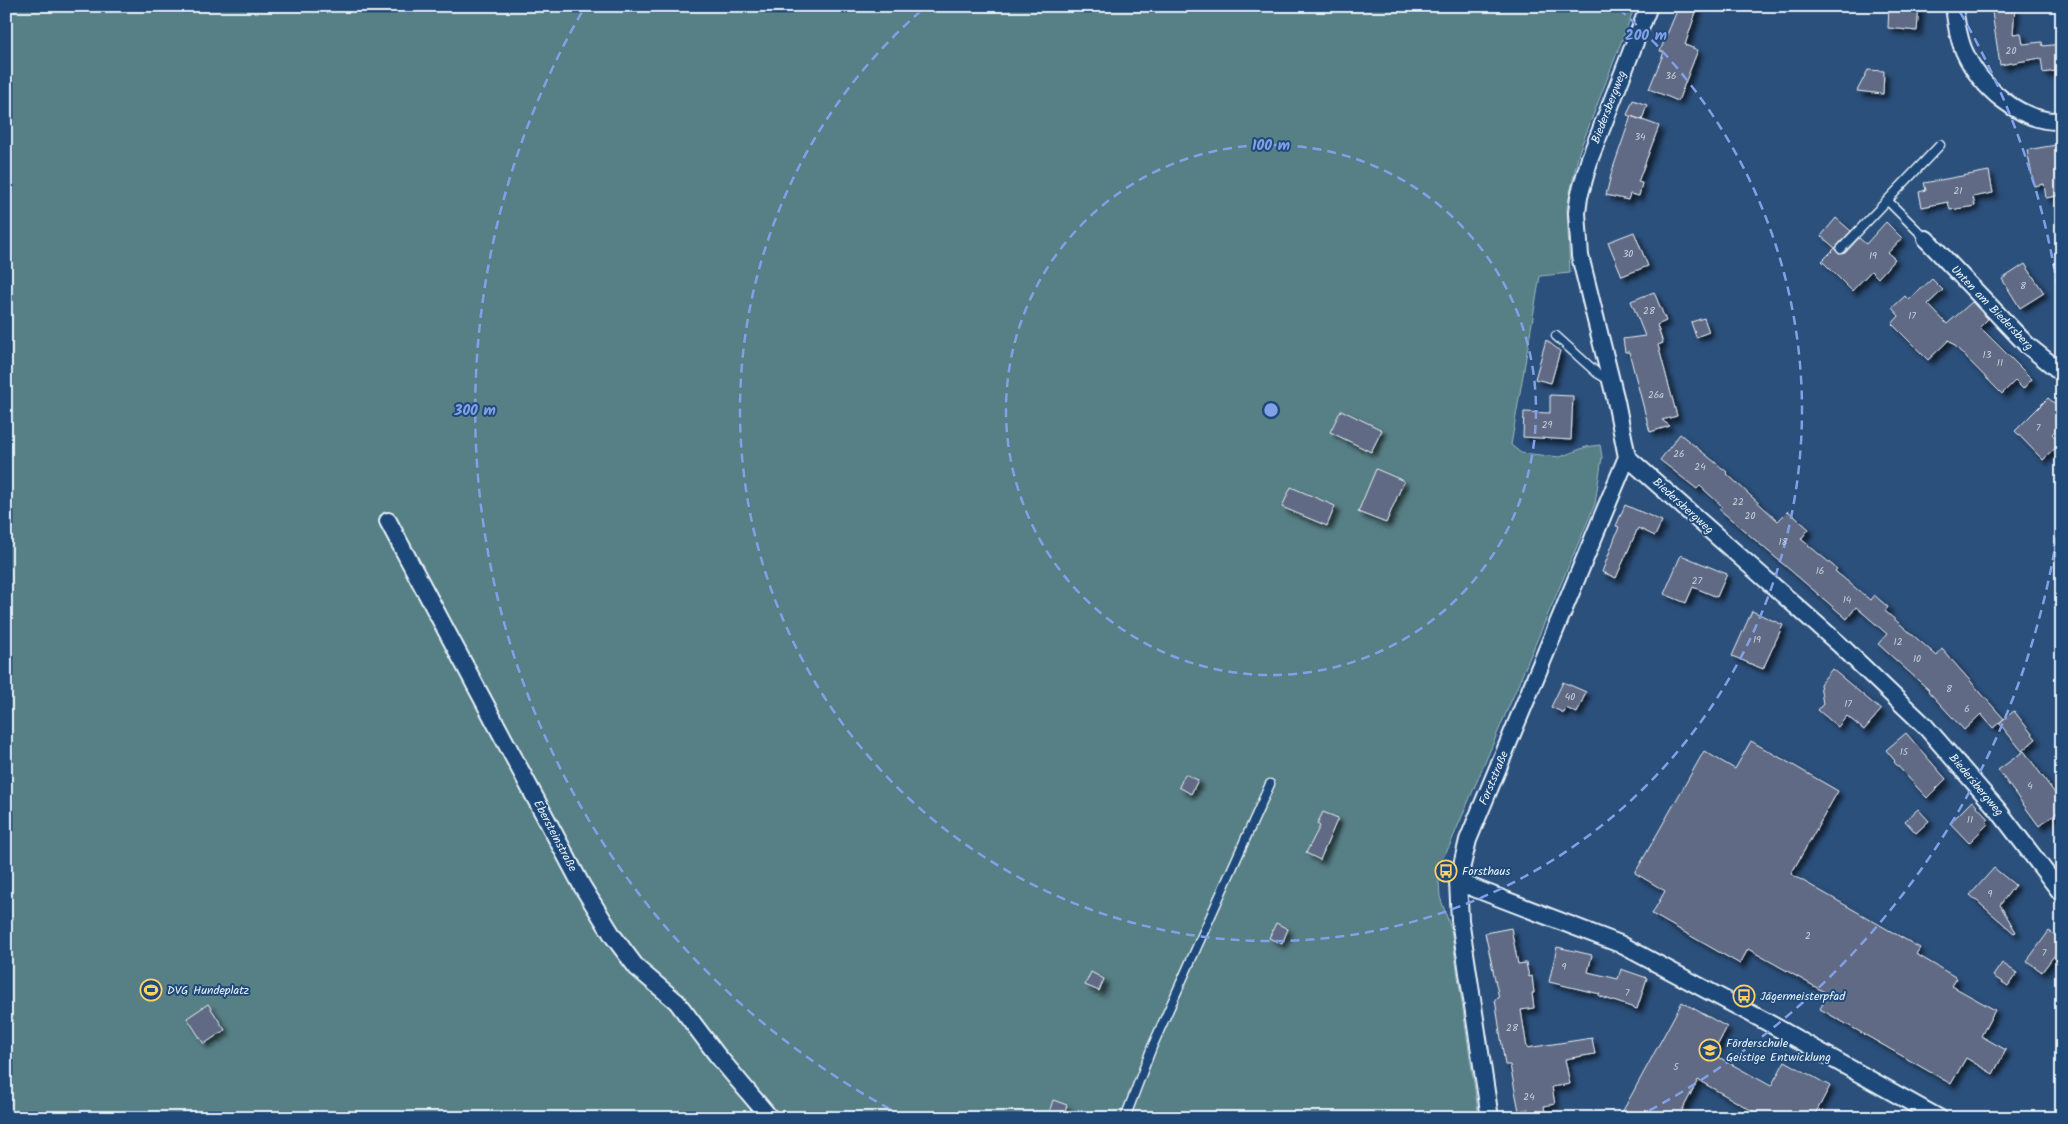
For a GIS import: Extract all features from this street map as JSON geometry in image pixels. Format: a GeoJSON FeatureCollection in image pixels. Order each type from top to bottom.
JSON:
{"type":"FeatureCollection","features":[{"type":"Feature","properties":{"kind":"street","name":"Biedersbergweg"},"geometry":{"type":"LineString","coordinates":[[1648,6],[1590,158],[1578,197],[1577,213],[1580,256],[1611,381],[1627,457],[1839,644],[1925,726],[1998,810],[2062,894]]}},
{"type":"Feature","properties":{"kind":"street"},"geometry":{"type":"LineString","coordinates":[[1954,6],[1957,30],[1965,52],[1982,80],[2020,111],[2038,119],[2062,121]]}},
{"type":"Feature","properties":{"kind":"street","name":"Unten am Biedersberg"},"geometry":{"type":"LineString","coordinates":[[1926,239],[2027,345],[2062,373]]}},
{"type":"Feature","properties":{"kind":"street","name":"Forststraße"},"geometry":{"type":"LineString","coordinates":[[1490,1118],[1460,920],[1458,882],[1462,861],[1468,840],[1627,457]]}},
{"type":"Feature","properties":{"kind":"street","name":"Ebersteinstraße"},"geometry":{"type":"LineString","coordinates":[[388,521],[578,879],[612,936],[637,968],[677,1002],[717,1055],[770,1118]]}},
{"type":"Feature","properties":{"kind":"street"},"geometry":{"type":"LineString","coordinates":[[1458,882],[1620,944],[1774,1026],[1939,1118]]}},
{"type":"Feature","properties":{"kind":"lane"},"geometry":{"type":"LineString","coordinates":[[1840,249],[1940,145]]}},
{"type":"Feature","properties":{"kind":"lane"},"geometry":{"type":"LineString","coordinates":[[1888,201],[1926,239]]}},
{"type":"Feature","properties":{"kind":"lane"},"geometry":{"type":"LineString","coordinates":[[1556,336],[1597,373],[1611,381]]}},
{"type":"Feature","properties":{"kind":"lane"},"geometry":{"type":"LineString","coordinates":[[1125,1118],[1152,1047],[1270,784]]}},
{"type":"Feature","properties":{"kind":"green space"},"geometry":{"type":"Polygon","coordinates":[[[6,6],[1635,6],[1579,152],[1567,208],[1570,273],[1540,276],[1511,445],[1521,453],[1560,457],[1586,447],[1600,445],[1602,457],[1595,504],[1449,847],[1438,866],[1440,897],[1451,929],[1479,1118],[6,1118],[6,6]]]}},
{"type":"Feature","properties":{"kind":"building"},"geometry":{"type":"Polygon","coordinates":[[[1679,6],[1698,6],[1685,45],[1698,50],[1678,101],[1649,89],[1664,52],[1660,51],[1679,6]]]}},
{"type":"Feature","properties":{"kind":"building"},"geometry":{"type":"Polygon","coordinates":[[[1889,6],[1919,6],[1917,31],[1888,28],[1889,6]]]}},
{"type":"Feature","properties":{"kind":"building"},"geometry":{"type":"Polygon","coordinates":[[[1991,6],[2015,6],[2013,34],[2021,33],[2023,44],[2042,42],[2043,46],[2062,44],[2062,70],[2043,73],[2041,58],[2000,65],[1991,6]]]}},
{"type":"Feature","properties":{"kind":"building"},"geometry":{"type":"Polygon","coordinates":[[[1868,70],[1884,71],[1883,94],[1857,91],[1868,70]]]}},
{"type":"Feature","properties":{"kind":"building"},"geometry":{"type":"Polygon","coordinates":[[[1633,100],[1647,105],[1642,120],[1627,115],[1633,100]]]}},
{"type":"Feature","properties":{"kind":"building"},"geometry":{"type":"Polygon","coordinates":[[[1631,116],[1659,126],[1638,182],[1642,183],[1639,196],[1630,194],[1628,200],[1606,195],[1612,171],[1631,116]]]}},
{"type":"Feature","properties":{"kind":"building"},"geometry":{"type":"Polygon","coordinates":[[[2062,144],[2062,195],[2046,198],[2044,184],[2034,186],[2027,150],[2062,144]]]}},
{"type":"Feature","properties":{"kind":"building"},"geometry":{"type":"Polygon","coordinates":[[[1989,171],[1993,193],[1973,197],[1975,206],[1950,210],[1948,202],[1922,207],[1919,192],[1926,190],[1924,183],[1989,171]]]}},
{"type":"Feature","properties":{"kind":"building"},"geometry":{"type":"Polygon","coordinates":[[[1836,218],[1851,231],[1836,247],[1836,251],[1839,254],[1845,253],[1859,238],[1866,244],[1886,222],[1902,238],[1888,253],[1895,259],[1878,278],[1871,271],[1852,291],[1822,261],[1835,248],[1821,236],[1836,218]]]}},
{"type":"Feature","properties":{"kind":"building"},"geometry":{"type":"Polygon","coordinates":[[[1634,232],[1648,266],[1622,276],[1608,242],[1634,232]]]}},
{"type":"Feature","properties":{"kind":"building"},"geometry":{"type":"Polygon","coordinates":[[[2025,264],[2044,293],[2020,308],[2002,279],[2025,264]]]}},
{"type":"Feature","properties":{"kind":"building"},"geometry":{"type":"Polygon","coordinates":[[[1932,279],[1943,290],[1928,304],[1947,324],[1972,302],[1988,319],[1980,327],[2032,379],[2023,389],[2015,381],[2002,394],[1949,340],[1928,360],[1892,324],[1899,316],[1892,308],[1905,296],[1909,300],[1932,279]]]}},
{"type":"Feature","properties":{"kind":"building"},"geometry":{"type":"Polygon","coordinates":[[[1654,292],[1666,321],[1657,325],[1663,343],[1658,345],[1677,416],[1662,420],[1670,426],[1650,432],[1629,352],[1625,352],[1623,339],[1645,336],[1631,301],[1654,292]]]}},
{"type":"Feature","properties":{"kind":"building"},"geometry":{"type":"Polygon","coordinates":[[[1704,318],[1709,332],[1696,337],[1691,322],[1704,318]]]}},
{"type":"Feature","properties":{"kind":"building"},"geometry":{"type":"Polygon","coordinates":[[[1546,340],[1560,351],[1551,383],[1535,379],[1546,340]]]}},
{"type":"Feature","properties":{"kind":"building"},"geometry":{"type":"Polygon","coordinates":[[[1550,395],[1573,396],[1571,440],[1523,437],[1524,412],[1550,413],[1550,395]]]}},
{"type":"Feature","properties":{"kind":"building"},"geometry":{"type":"Polygon","coordinates":[[[2048,398],[2054,403],[2062,404],[2062,424],[2052,434],[2061,443],[2043,460],[2015,431],[2048,398]]]}},
{"type":"Feature","properties":{"kind":"building"},"geometry":{"type":"Polygon","coordinates":[[[1341,410],[1382,430],[1371,452],[1330,432],[1341,410]]]}},
{"type":"Feature","properties":{"kind":"building"},"geometry":{"type":"Polygon","coordinates":[[[1680,434],[1727,472],[1778,521],[1788,511],[1809,529],[1801,539],[1870,600],[1874,595],[1888,607],[1885,611],[1937,656],[1942,649],[2004,719],[1993,728],[1981,714],[1964,730],[1929,690],[1878,644],[1887,634],[1856,607],[1847,619],[1719,509],[1722,506],[1700,486],[1697,489],[1660,460],[1680,434]]]}},
{"type":"Feature","properties":{"kind":"building"},"geometry":{"type":"Polygon","coordinates":[[[1376,469],[1404,481],[1386,523],[1358,512],[1376,469]]]}},
{"type":"Feature","properties":{"kind":"building"},"geometry":{"type":"Polygon","coordinates":[[[1291,487],[1335,506],[1327,526],[1282,507],[1291,487]]]}},
{"type":"Feature","properties":{"kind":"building"},"geometry":{"type":"Polygon","coordinates":[[[1625,505],[1662,521],[1655,536],[1638,528],[1616,578],[1602,572],[1619,527],[1616,526],[1625,505]]]}},
{"type":"Feature","properties":{"kind":"building"},"geometry":{"type":"Polygon","coordinates":[[[1681,555],[1727,574],[1717,597],[1693,587],[1686,603],[1664,594],[1681,555]]]}},
{"type":"Feature","properties":{"kind":"building"},"geometry":{"type":"Polygon","coordinates":[[[1752,611],[1783,625],[1763,669],[1732,656],[1752,611]]]}},
{"type":"Feature","properties":{"kind":"building"},"geometry":{"type":"Polygon","coordinates":[[[1832,669],[1881,710],[1864,730],[1847,716],[1838,727],[1818,710],[1823,704],[1820,684],[1832,669]]]}},
{"type":"Feature","properties":{"kind":"building"},"geometry":{"type":"Polygon","coordinates":[[[1563,682],[1586,692],[1577,713],[1566,708],[1564,713],[1551,707],[1563,682]]]}},
{"type":"Feature","properties":{"kind":"building"},"geometry":{"type":"Polygon","coordinates":[[[2014,711],[2036,739],[2022,751],[1999,723],[2014,711]]]}},
{"type":"Feature","properties":{"kind":"building"},"geometry":{"type":"Polygon","coordinates":[[[1906,733],[1946,779],[1927,798],[1894,762],[1886,750],[1906,733]]]}},
{"type":"Feature","properties":{"kind":"building"},"geometry":{"type":"Polygon","coordinates":[[[1751,741],[1838,791],[1791,874],[1920,948],[1916,954],[1957,978],[1952,986],[1995,1010],[1981,1036],[2006,1050],[1993,1074],[1966,1058],[1951,1084],[1820,1009],[1828,994],[1748,949],[1740,964],[1652,914],[1665,891],[1635,873],[1704,751],[1735,769],[1751,741]]]}},
{"type":"Feature","properties":{"kind":"building"},"geometry":{"type":"Polygon","coordinates":[[[2024,751],[2062,803],[2062,809],[2039,826],[1998,770],[2024,751]]]}},
{"type":"Feature","properties":{"kind":"building"},"geometry":{"type":"Polygon","coordinates":[[[1185,774],[1198,780],[1191,794],[1179,787],[1185,774]]]}},
{"type":"Feature","properties":{"kind":"building"},"geometry":{"type":"Polygon","coordinates":[[[1972,801],[1989,819],[1986,822],[1988,824],[1969,843],[1950,823],[1972,801]]]}},
{"type":"Feature","properties":{"kind":"building"},"geometry":{"type":"Polygon","coordinates":[[[1918,809],[1929,821],[1916,833],[1905,821],[1918,809]]]}},
{"type":"Feature","properties":{"kind":"building"},"geometry":{"type":"Polygon","coordinates":[[[1323,812],[1338,818],[1320,860],[1306,853],[1320,826],[1317,824],[1323,812]]]}},
{"type":"Feature","properties":{"kind":"building"},"geometry":{"type":"Polygon","coordinates":[[[1994,868],[2015,885],[2000,905],[2016,932],[2014,933],[1970,895],[1994,868]]]}},
{"type":"Feature","properties":{"kind":"building"},"geometry":{"type":"Polygon","coordinates":[[[1276,923],[1288,929],[1282,944],[1269,938],[1276,923]]]}},
{"type":"Feature","properties":{"kind":"building"},"geometry":{"type":"Polygon","coordinates":[[[1511,928],[1518,964],[1526,963],[1529,977],[1532,976],[1534,1008],[1521,1010],[1527,1048],[1592,1038],[1595,1054],[1565,1059],[1570,1084],[1552,1087],[1555,1104],[1544,1106],[1546,1118],[1529,1118],[1528,1109],[1519,1111],[1510,1065],[1505,1065],[1495,999],[1499,998],[1485,933],[1511,928]]]}},
{"type":"Feature","properties":{"kind":"building"},"geometry":{"type":"Polygon","coordinates":[[[2049,931],[2062,940],[2062,945],[2042,972],[2027,961],[2049,931]]]}},
{"type":"Feature","properties":{"kind":"building"},"geometry":{"type":"Polygon","coordinates":[[[1557,947],[1592,955],[1588,972],[1618,979],[1621,969],[1647,978],[1637,1009],[1599,996],[1600,994],[1549,982],[1557,947]]]}},
{"type":"Feature","properties":{"kind":"building"},"geometry":{"type":"Polygon","coordinates":[[[2002,963],[2017,973],[2008,986],[1993,976],[2002,963]]]}},
{"type":"Feature","properties":{"kind":"building"},"geometry":{"type":"Polygon","coordinates":[[[1091,972],[1104,979],[1099,991],[1085,985],[1091,972]]]}},
{"type":"Feature","properties":{"kind":"building"},"geometry":{"type":"Polygon","coordinates":[[[1682,1002],[1727,1027],[1713,1054],[1771,1086],[1785,1061],[1830,1086],[1813,1118],[1753,1118],[1756,1113],[1698,1080],[1678,1118],[1619,1118],[1682,1002]]]}},
{"type":"Feature","properties":{"kind":"building"},"geometry":{"type":"Polygon","coordinates":[[[208,1004],[225,1030],[204,1044],[187,1018],[208,1004]]]}},
{"type":"Feature","properties":{"kind":"building"},"geometry":{"type":"Polygon","coordinates":[[[1053,1100],[1067,1105],[1063,1118],[1049,1113],[1053,1100]]]}},
{"type":"Feature","properties":{"kind":"place","name":"Forsthaus"},"geometry":{"type":"Point","coordinates":[1446,871]}},
{"type":"Feature","properties":{"kind":"place","name":"DVG Hundeplatz"},"geometry":{"type":"Point","coordinates":[151,990]}},
{"type":"Feature","properties":{"kind":"place","name":"Jägermeisterpfad"},"geometry":{"type":"Point","coordinates":[1744,996]}},
{"type":"Feature","properties":{"kind":"place","name":"Förderschule Geistige Entwicklung"},"geometry":{"type":"Point","coordinates":[1710,1050]}}]}
